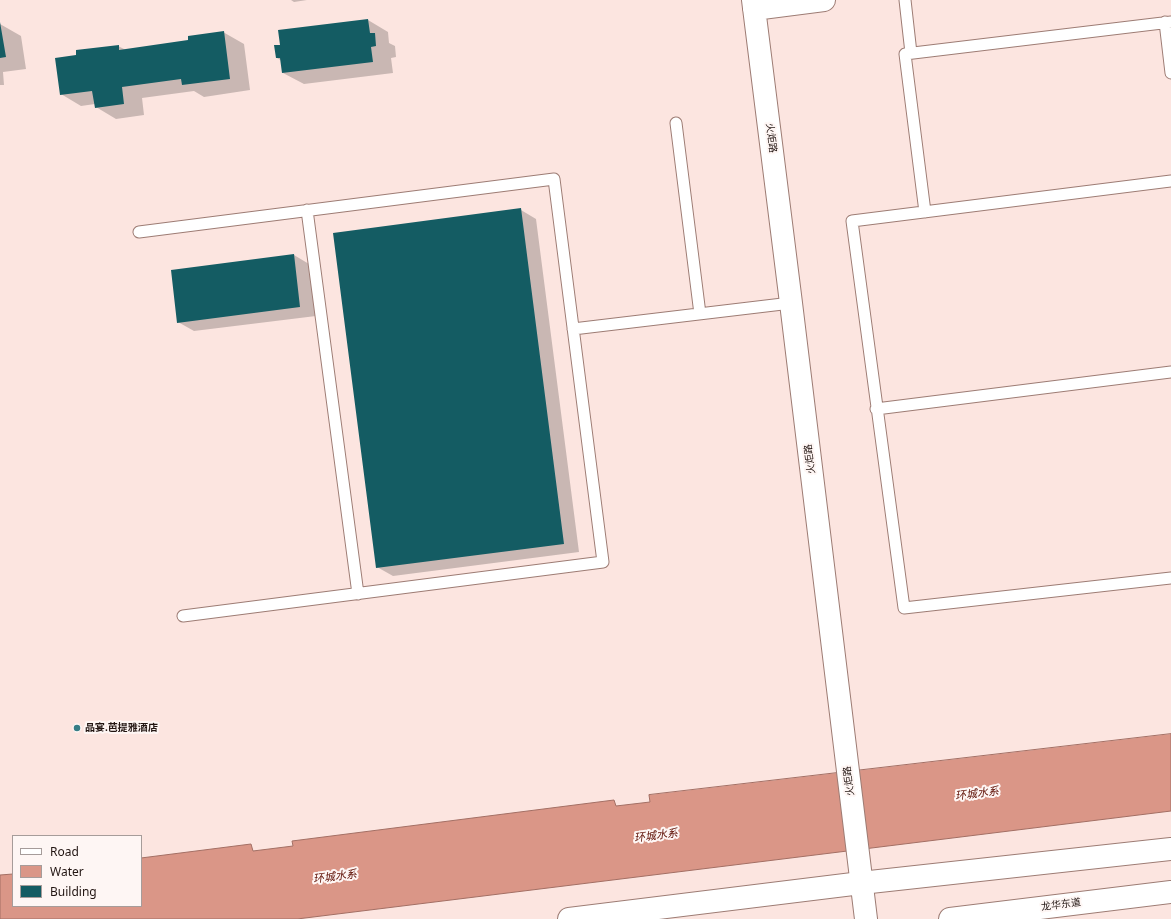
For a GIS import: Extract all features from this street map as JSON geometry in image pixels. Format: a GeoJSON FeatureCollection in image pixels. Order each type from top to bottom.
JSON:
{"type":"FeatureCollection","features":[{"type":"Feature","properties":{"kind":"street"},"geometry":{"type":"LineString","coordinates":[[754,4],[824,0]]}},
{"type":"Feature","properties":{"kind":"street","name":"火炬路"},"geometry":{"type":"LineString","coordinates":[[754,4],[866,919]]}},
{"type":"Feature","properties":{"kind":"street"},"geometry":{"type":"LineString","coordinates":[[569,919],[861,883],[1171,849]]}},
{"type":"Feature","properties":{"kind":"street","name":"龙华东道"},"geometry":{"type":"LineString","coordinates":[[950,919],[1171,892]]}},
{"type":"Feature","properties":{"kind":"lane"},"geometry":{"type":"LineString","coordinates":[[905,0],[911,53]]}},
{"type":"Feature","properties":{"kind":"lane"},"geometry":{"type":"LineString","coordinates":[[925,212],[905,54],[1168,22],[1171,73]]}},
{"type":"Feature","properties":{"kind":"lane"},"geometry":{"type":"LineString","coordinates":[[676,123],[700,314]]}},
{"type":"Feature","properties":{"kind":"lane"},"geometry":{"type":"LineString","coordinates":[[139,232],[554,179],[603,562],[183,616]]}},
{"type":"Feature","properties":{"kind":"lane"},"geometry":{"type":"LineString","coordinates":[[1171,181],[852,221],[876,409],[904,608],[1171,578]]}},
{"type":"Feature","properties":{"kind":"lane"},"geometry":{"type":"LineString","coordinates":[[307,210],[358,594]]}},
{"type":"Feature","properties":{"kind":"lane"},"geometry":{"type":"LineString","coordinates":[[573,329],[791,303]]}},
{"type":"Feature","properties":{"kind":"lane"},"geometry":{"type":"LineString","coordinates":[[876,409],[1171,372]]}},
{"type":"Feature","properties":{"kind":"water","name":"环城水系"},"geometry":{"type":"Polygon","coordinates":[[[1171,734],[1171,811],[297,919],[0,919],[0,875],[12,874],[12,907],[142,907],[142,858],[251,844],[253,851],[293,846],[292,841],[614,800],[616,806],[650,802],[649,795],[1171,734]]]}},
{"type":"Feature","properties":{"kind":"building"},"geometry":{"type":"Polygon","coordinates":[[[368,19],[370,33],[375,33],[376,46],[371,47],[373,62],[282,73],[280,58],[276,58],[274,45],[280,45],[278,30],[368,19]]]}},
{"type":"Feature","properties":{"kind":"building"},"geometry":{"type":"Polygon","coordinates":[[[0,22],[6,57],[0,58],[0,22]]]}},
{"type":"Feature","properties":{"kind":"building"},"geometry":{"type":"Polygon","coordinates":[[[224,31],[230,79],[182,85],[181,79],[122,87],[124,104],[95,108],[92,91],[60,95],[55,58],[76,55],[76,50],[119,45],[119,50],[188,40],[188,36],[224,31]]]}},
{"type":"Feature","properties":{"kind":"building"},"geometry":{"type":"Polygon","coordinates":[[[521,208],[564,544],[376,568],[333,233],[521,208]]]}},
{"type":"Feature","properties":{"kind":"building"},"geometry":{"type":"Polygon","coordinates":[[[294,254],[300,307],[177,323],[171,270],[294,254]]]}},
{"type":"Feature","properties":{"kind":"place","name":"品宴.芭提雅酒店"},"geometry":{"type":"Point","coordinates":[77,728]}}]}
